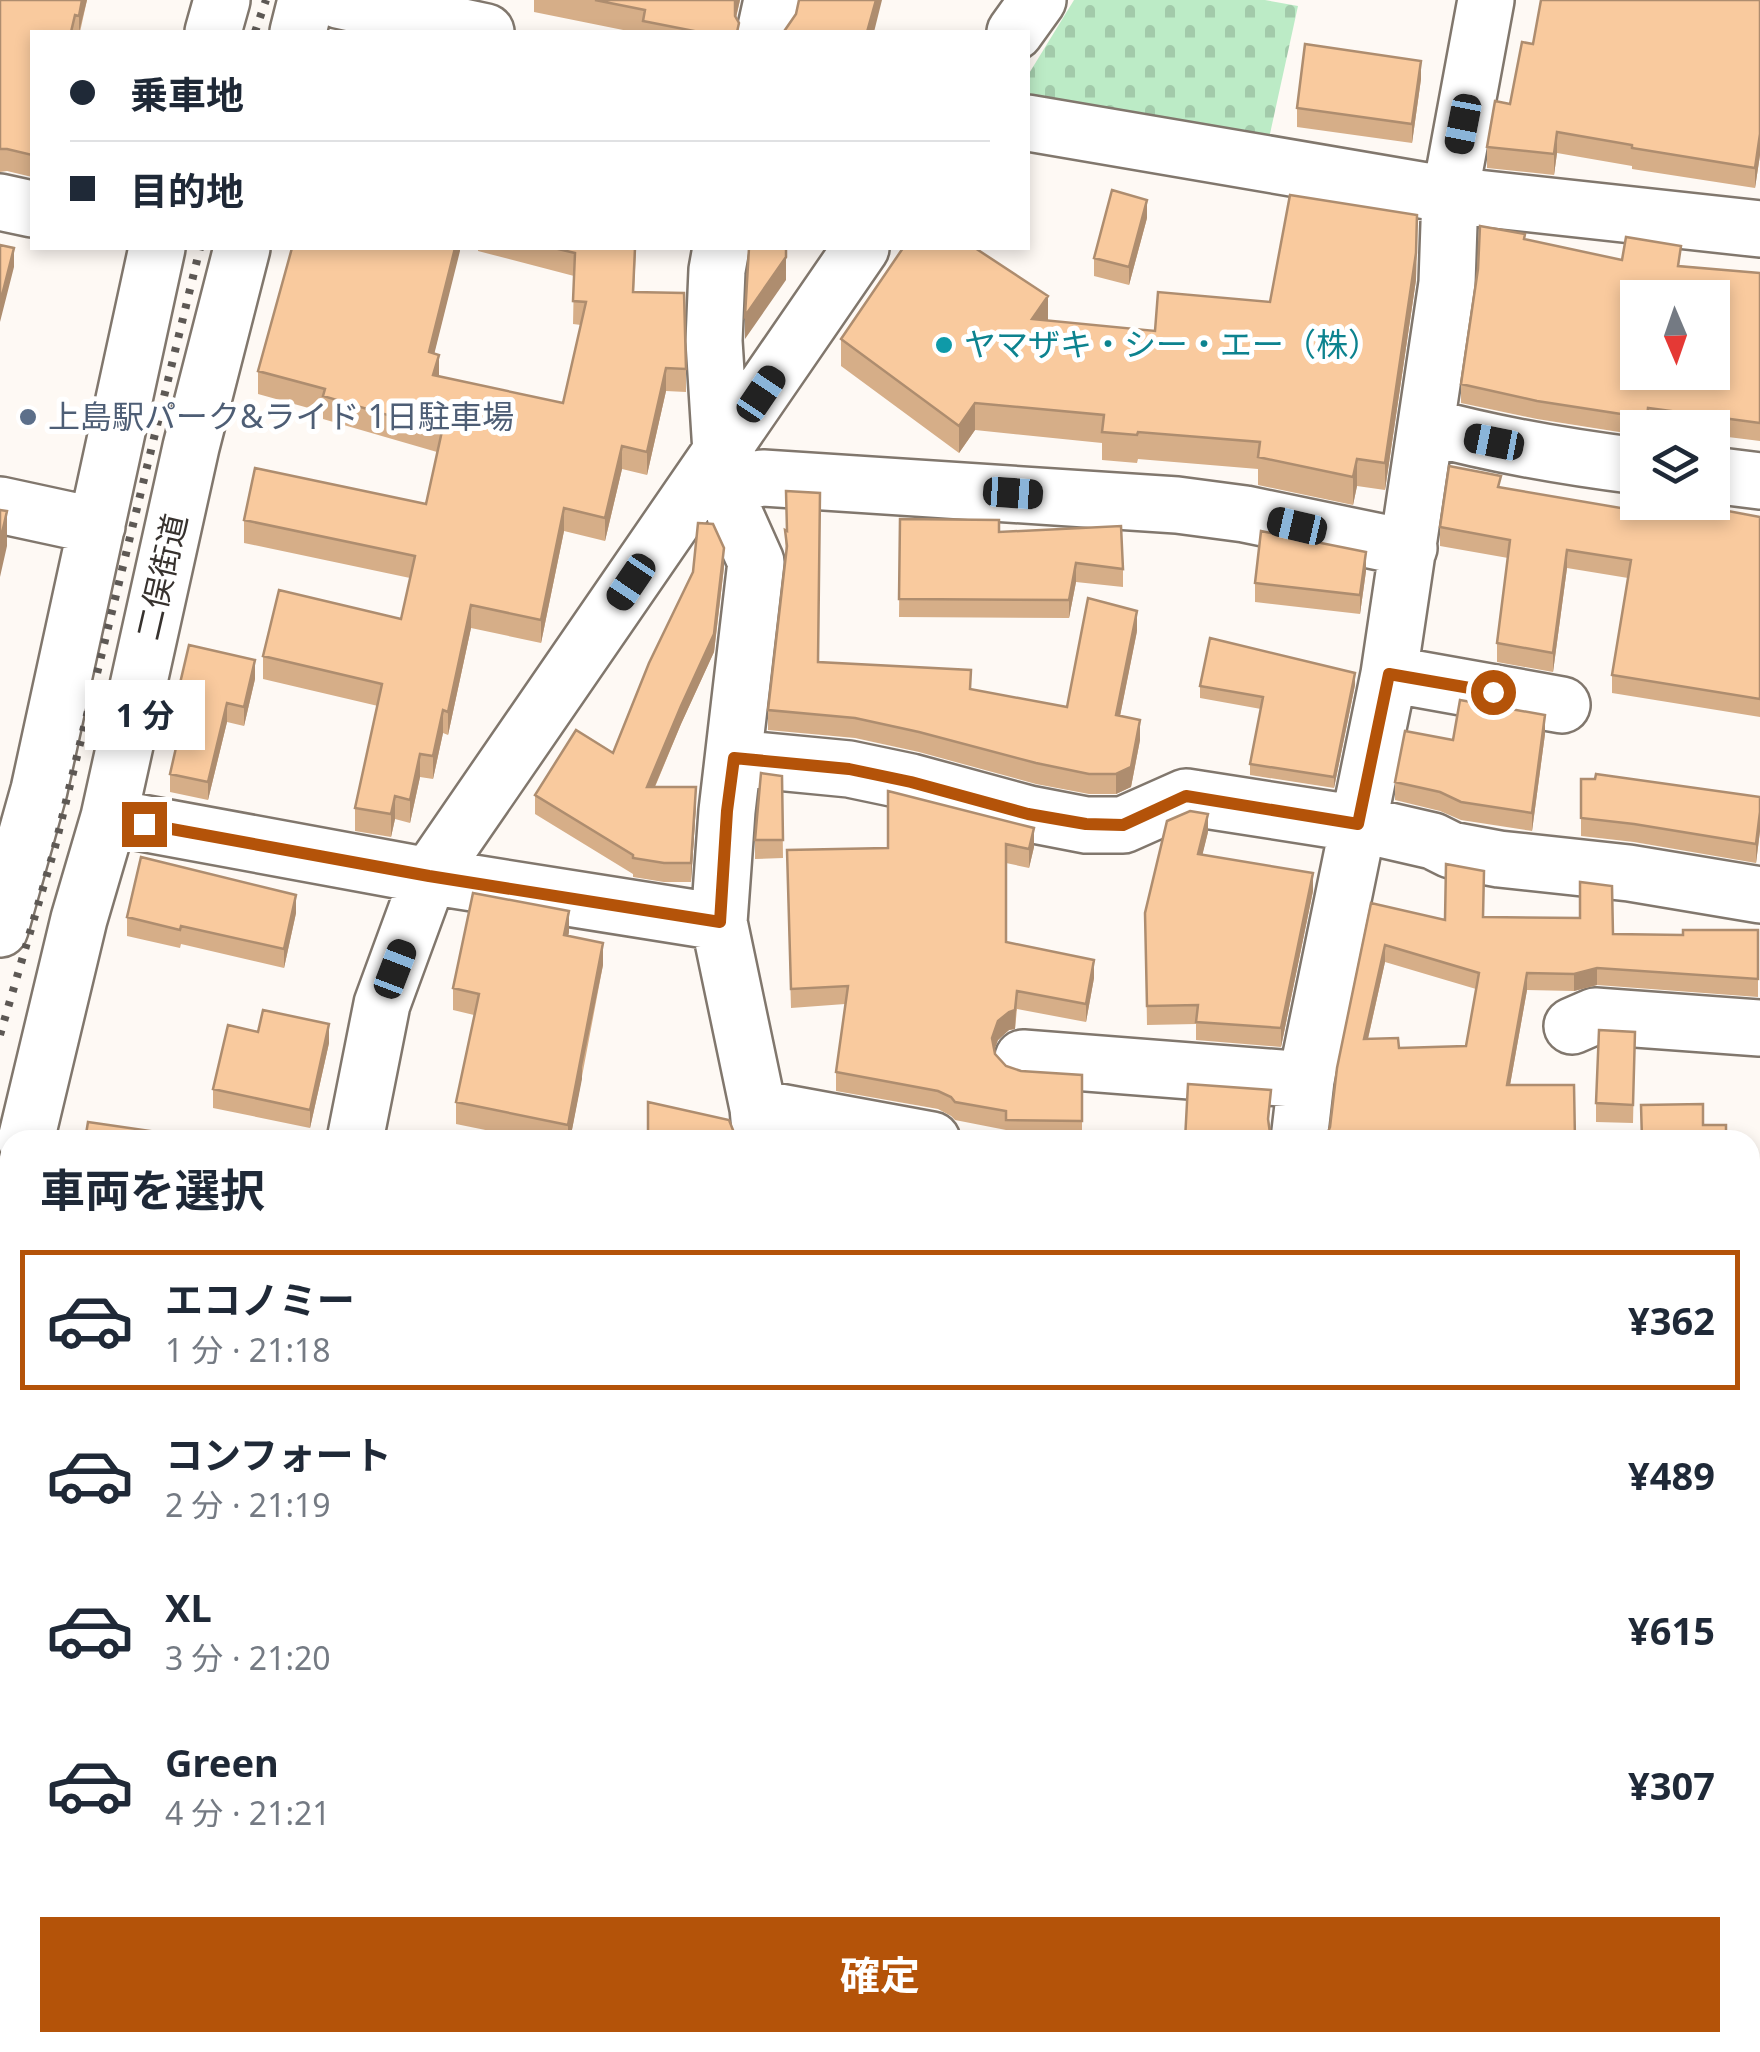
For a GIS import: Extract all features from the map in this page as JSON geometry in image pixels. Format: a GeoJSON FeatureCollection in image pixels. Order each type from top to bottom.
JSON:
{"type":"FeatureCollection","features":[{"type":"Feature","properties":{"kind":"street"},"geometry":{"type":"LineString","coordinates":[[214,30],[222,0]]}},
{"type":"Feature","properties":{"kind":"street"},"geometry":{"type":"LineString","coordinates":[[298,30],[306,0]]}},
{"type":"Feature","properties":{"kind":"street"},"geometry":{"type":"LineString","coordinates":[[338,0],[477,30]]}},
{"type":"Feature","properties":{"kind":"street"},"geometry":{"type":"LineString","coordinates":[[765,30],[772,0]]}},
{"type":"Feature","properties":{"kind":"street"},"geometry":{"type":"LineString","coordinates":[[1016,30],[1038,0]]}},
{"type":"Feature","properties":{"kind":"street"},"geometry":{"type":"LineString","coordinates":[[1300,1130],[1306,1080],[1389,674],[1447,284],[1450,195],[1486,0]]}},
{"type":"Feature","properties":{"kind":"street"},"geometry":{"type":"LineString","coordinates":[[1030,123],[1450,195],[1760,229]]}},
{"type":"Feature","properties":{"kind":"street"},"geometry":{"type":"LineString","coordinates":[[0,202],[30,209]]}},
{"type":"Feature","properties":{"kind":"street"},"geometry":{"type":"LineString","coordinates":[[0,929],[19,786],[97,526],[157,250]]}},
{"type":"Feature","properties":{"kind":"street","name":"二俣街道"},"geometry":{"type":"LineString","coordinates":[[28,1130],[79,919],[109,817],[191,447],[241,250]]}},
{"type":"Feature","properties":{"kind":"street"},"geometry":{"type":"LineString","coordinates":[[720,250],[714,341],[724,468],[735,515],[756,562],[727,811],[720,922],[759,1124],[824,1130]]}},
{"type":"Feature","properties":{"kind":"street"},"geometry":{"type":"LineString","coordinates":[[357,1130],[382,1004],[429,876],[724,468],[860,250]]}},
{"type":"Feature","properties":{"kind":"street"},"geometry":{"type":"LineString","coordinates":[[1426,426],[1571,458],[1620,464]]}},
{"type":"Feature","properties":{"kind":"street"},"geometry":{"type":"LineString","coordinates":[[724,468],[763,478],[1176,505],[1245,514],[1409,548]]}},
{"type":"Feature","properties":{"kind":"street"},"geometry":{"type":"LineString","coordinates":[[1730,478],[1760,482]]}},
{"type":"Feature","properties":{"kind":"street"},"geometry":{"type":"LineString","coordinates":[[0,505],[97,526]]}},
{"type":"Feature","properties":{"kind":"street"},"geometry":{"type":"LineString","coordinates":[[1389,674],[1562,705]]}},
{"type":"Feature","properties":{"kind":"street"},"geometry":{"type":"LineString","coordinates":[[734,758],[849,769],[1028,814],[1086,824],[1123,825],[1186,796],[1358,824],[1433,841],[1451,850],[1760,894]]}},
{"type":"Feature","properties":{"kind":"street"},"geometry":{"type":"LineString","coordinates":[[109,817],[429,876],[720,922]]}},
{"type":"Feature","properties":{"kind":"street"},"geometry":{"type":"LineString","coordinates":[[1572,1026],[1595,1016],[1760,1028]]}},
{"type":"Feature","properties":{"kind":"street"},"geometry":{"type":"LineString","coordinates":[[1023,1058],[1306,1080]]}},
{"type":"Feature","properties":{"kind":"green space"},"geometry":{"type":"Polygon","coordinates":[[[1074,0],[1265,0],[1298,6],[1268,143],[1042,107],[1030,94],[1030,72],[1074,0]]]}},
{"type":"Feature","properties":{"kind":"building"},"geometry":{"type":"Polygon","coordinates":[[[0,0],[82,0],[71,30],[30,30],[30,155],[0,149],[0,0]]]}},
{"type":"Feature","properties":{"kind":"building"},"geometry":{"type":"Polygon","coordinates":[[[595,0],[735,0],[739,23],[737,30],[689,30],[643,21],[645,10],[595,0]]]}},
{"type":"Feature","properties":{"kind":"building"},"geometry":{"type":"Polygon","coordinates":[[[799,0],[876,0],[868,30],[785,30],[796,14],[799,0]]]}},
{"type":"Feature","properties":{"kind":"building"},"geometry":{"type":"Polygon","coordinates":[[[1541,0],[1760,0],[1760,134],[1755,168],[1557,132],[1554,154],[1487,147],[1495,101],[1510,104],[1522,42],[1533,44],[1541,0]]]}},
{"type":"Feature","properties":{"kind":"building"},"geometry":{"type":"Polygon","coordinates":[[[1305,44],[1421,61],[1412,124],[1297,108],[1305,44]]]}},
{"type":"Feature","properties":{"kind":"building"},"geometry":{"type":"Polygon","coordinates":[[[1112,190],[1147,200],[1129,267],[1094,258],[1112,190]]]}},
{"type":"Feature","properties":{"kind":"building"},"geometry":{"type":"Polygon","coordinates":[[[1290,195],[1417,215],[1416,253],[1385,463],[1357,459],[1353,477],[1258,457],[1260,442],[1102,432],[1104,415],[975,403],[959,426],[841,339],[902,250],[978,250],[1048,296],[1032,319],[1155,331],[1158,292],[1270,302],[1290,195]]]}},
{"type":"Feature","properties":{"kind":"building"},"geometry":{"type":"Polygon","coordinates":[[[1480,226],[1622,260],[1626,237],[1681,246],[1678,266],[1760,273],[1760,423],[1730,419],[1730,410],[1648,408],[1620,410],[1620,414],[1461,384],[1478,269],[1480,226]]]}},
{"type":"Feature","properties":{"kind":"building"},"geometry":{"type":"Polygon","coordinates":[[[0,245],[14,248],[0,303],[0,245]]]}},
{"type":"Feature","properties":{"kind":"building"},"geometry":{"type":"Polygon","coordinates":[[[291,250],[454,250],[429,352],[439,355],[433,375],[563,403],[586,302],[573,301],[575,253],[562,250],[635,250],[633,292],[684,293],[686,369],[666,368],[647,452],[622,446],[605,518],[564,508],[541,620],[471,605],[448,712],[443,710],[433,756],[420,754],[410,800],[395,796],[391,814],[355,808],[382,684],[263,656],[279,590],[401,619],[415,556],[244,520],[255,468],[426,504],[442,431],[323,396],[325,389],[258,371],[291,250]]]}},
{"type":"Feature","properties":{"kind":"building"},"geometry":{"type":"Polygon","coordinates":[[[749,250],[786,250],[786,257],[745,316],[749,250]]]}},
{"type":"Feature","properties":{"kind":"building"},"geometry":{"type":"Polygon","coordinates":[[[1449,466],[1501,476],[1498,487],[1620,508],[1620,520],[1730,520],[1730,511],[1760,517],[1760,699],[1612,675],[1631,560],[1567,550],[1553,653],[1497,643],[1510,540],[1440,527],[1449,466]]]}},
{"type":"Feature","properties":{"kind":"building"},"geometry":{"type":"Polygon","coordinates":[[[786,491],[820,493],[818,662],[971,670],[970,689],[1067,707],[1088,598],[1137,611],[1116,715],[1140,720],[1131,767],[1116,774],[1089,774],[855,718],[768,710],[787,546],[786,491]]]}},
{"type":"Feature","properties":{"kind":"building"},"geometry":{"type":"Polygon","coordinates":[[[0,510],[7,511],[0,542],[0,510]]]}},
{"type":"Feature","properties":{"kind":"building"},"geometry":{"type":"Polygon","coordinates":[[[900,519],[999,520],[999,532],[1121,526],[1123,569],[1076,563],[1069,600],[899,599],[900,519]]]}},
{"type":"Feature","properties":{"kind":"building"},"geometry":{"type":"Polygon","coordinates":[[[698,523],[713,524],[724,548],[714,634],[647,787],[696,787],[691,863],[664,863],[633,858],[535,795],[576,730],[613,753],[649,663],[693,572],[698,523]]]}},
{"type":"Feature","properties":{"kind":"building"},"geometry":{"type":"Polygon","coordinates":[[[1261,531],[1366,552],[1360,595],[1255,583],[1261,531]]]}},
{"type":"Feature","properties":{"kind":"building"},"geometry":{"type":"Polygon","coordinates":[[[1210,638],[1355,673],[1334,777],[1250,764],[1263,697],[1200,686],[1210,638]]]}},
{"type":"Feature","properties":{"kind":"building"},"geometry":{"type":"Polygon","coordinates":[[[189,645],[255,660],[244,707],[227,703],[208,782],[170,774],[188,695],[178,692],[189,645]]]}},
{"type":"Feature","properties":{"kind":"building"},"geometry":{"type":"Polygon","coordinates":[[[1460,700],[1545,715],[1532,813],[1461,802],[1440,792],[1395,782],[1405,731],[1453,740],[1460,700]]]}},
{"type":"Feature","properties":{"kind":"building"},"geometry":{"type":"Polygon","coordinates":[[[761,773],[782,776],[783,840],[755,840],[761,773]]]}},
{"type":"Feature","properties":{"kind":"building"},"geometry":{"type":"Polygon","coordinates":[[[1596,774],[1760,797],[1756,844],[1581,818],[1581,779],[1595,779],[1596,774]]]}},
{"type":"Feature","properties":{"kind":"building"},"geometry":{"type":"Polygon","coordinates":[[[888,791],[1034,828],[1029,849],[1006,844],[1006,942],[1094,960],[1086,1004],[1017,991],[1015,1010],[998,1021],[992,1038],[995,1054],[1006,1066],[1021,1071],[1082,1075],[1082,1121],[1006,1120],[1006,1111],[955,1102],[938,1091],[836,1072],[848,986],[791,989],[787,850],[888,848],[888,791]]]}},
{"type":"Feature","properties":{"kind":"building"},"geometry":{"type":"Polygon","coordinates":[[[1190,811],[1208,814],[1198,854],[1313,873],[1281,1028],[1196,1022],[1198,1005],[1147,1006],[1145,913],[1167,821],[1190,811]]]}},
{"type":"Feature","properties":{"kind":"building"},"geometry":{"type":"Polygon","coordinates":[[[141,857],[296,895],[284,949],[127,917],[141,857]]]}},
{"type":"Feature","properties":{"kind":"building"},"geometry":{"type":"Polygon","coordinates":[[[1446,864],[1484,871],[1483,917],[1580,918],[1580,882],[1612,886],[1613,934],[1758,930],[1758,979],[1597,968],[1574,974],[1527,973],[1507,1085],[1574,1085],[1575,1130],[1329,1130],[1337,1068],[1371,903],[1445,920],[1446,864]],[[1385,945],[1364,1039],[1398,1038],[1399,1048],[1466,1046],[1479,973],[1385,945]]]}},
{"type":"Feature","properties":{"kind":"building"},"geometry":{"type":"Polygon","coordinates":[[[473,893],[569,911],[564,935],[603,943],[568,1125],[456,1102],[479,994],[453,988],[473,893]]]}},
{"type":"Feature","properties":{"kind":"building"},"geometry":{"type":"Polygon","coordinates":[[[263,1010],[329,1024],[310,1110],[213,1089],[228,1025],[258,1032],[263,1010]]]}},
{"type":"Feature","properties":{"kind":"building"},"geometry":{"type":"Polygon","coordinates":[[[1599,1030],[1635,1032],[1633,1105],[1596,1103],[1599,1030]]]}},
{"type":"Feature","properties":{"kind":"building"},"geometry":{"type":"Polygon","coordinates":[[[1188,1084],[1271,1090],[1270,1130],[1186,1130],[1188,1084]]]}},
{"type":"Feature","properties":{"kind":"building"},"geometry":{"type":"Polygon","coordinates":[[[648,1102],[729,1120],[733,1130],[648,1130],[648,1102]]]}},
{"type":"Feature","properties":{"kind":"building"},"geometry":{"type":"Polygon","coordinates":[[[1703,1104],[1703,1125],[1726,1125],[1726,1130],[1642,1130],[1641,1105],[1703,1104]]]}},
{"type":"Feature","properties":{"kind":"building"},"geometry":{"type":"Polygon","coordinates":[[[88,1122],[143,1130],[87,1130],[88,1122]]]}},
{"type":"Feature","properties":{"kind":"railway"},"geometry":{"type":"LineString","coordinates":[[256,30],[266,0]]}},
{"type":"Feature","properties":{"kind":"railway"},"geometry":{"type":"LineString","coordinates":[[0,1035],[55,847],[200,250]]}},
{"type":"Feature","properties":{"kind":"place","name":"ヤマザキ・シー・エー（株）"},"geometry":{"type":"Point","coordinates":[944,345]}},
{"type":"Feature","properties":{"kind":"place","name":"上島駅パーク&ライド 1日駐車場"},"geometry":{"type":"Point","coordinates":[28,417]}},
{"type":"Feature","properties":{"kind":"route"},"geometry":{"type":"LineString","coordinates":[[144,824],[429,876],[720,922],[734,758],[849,769],[1028,814],[1086,824],[1123,825],[1186,796],[1358,824],[1389,674],[1493,692]]}}]}
